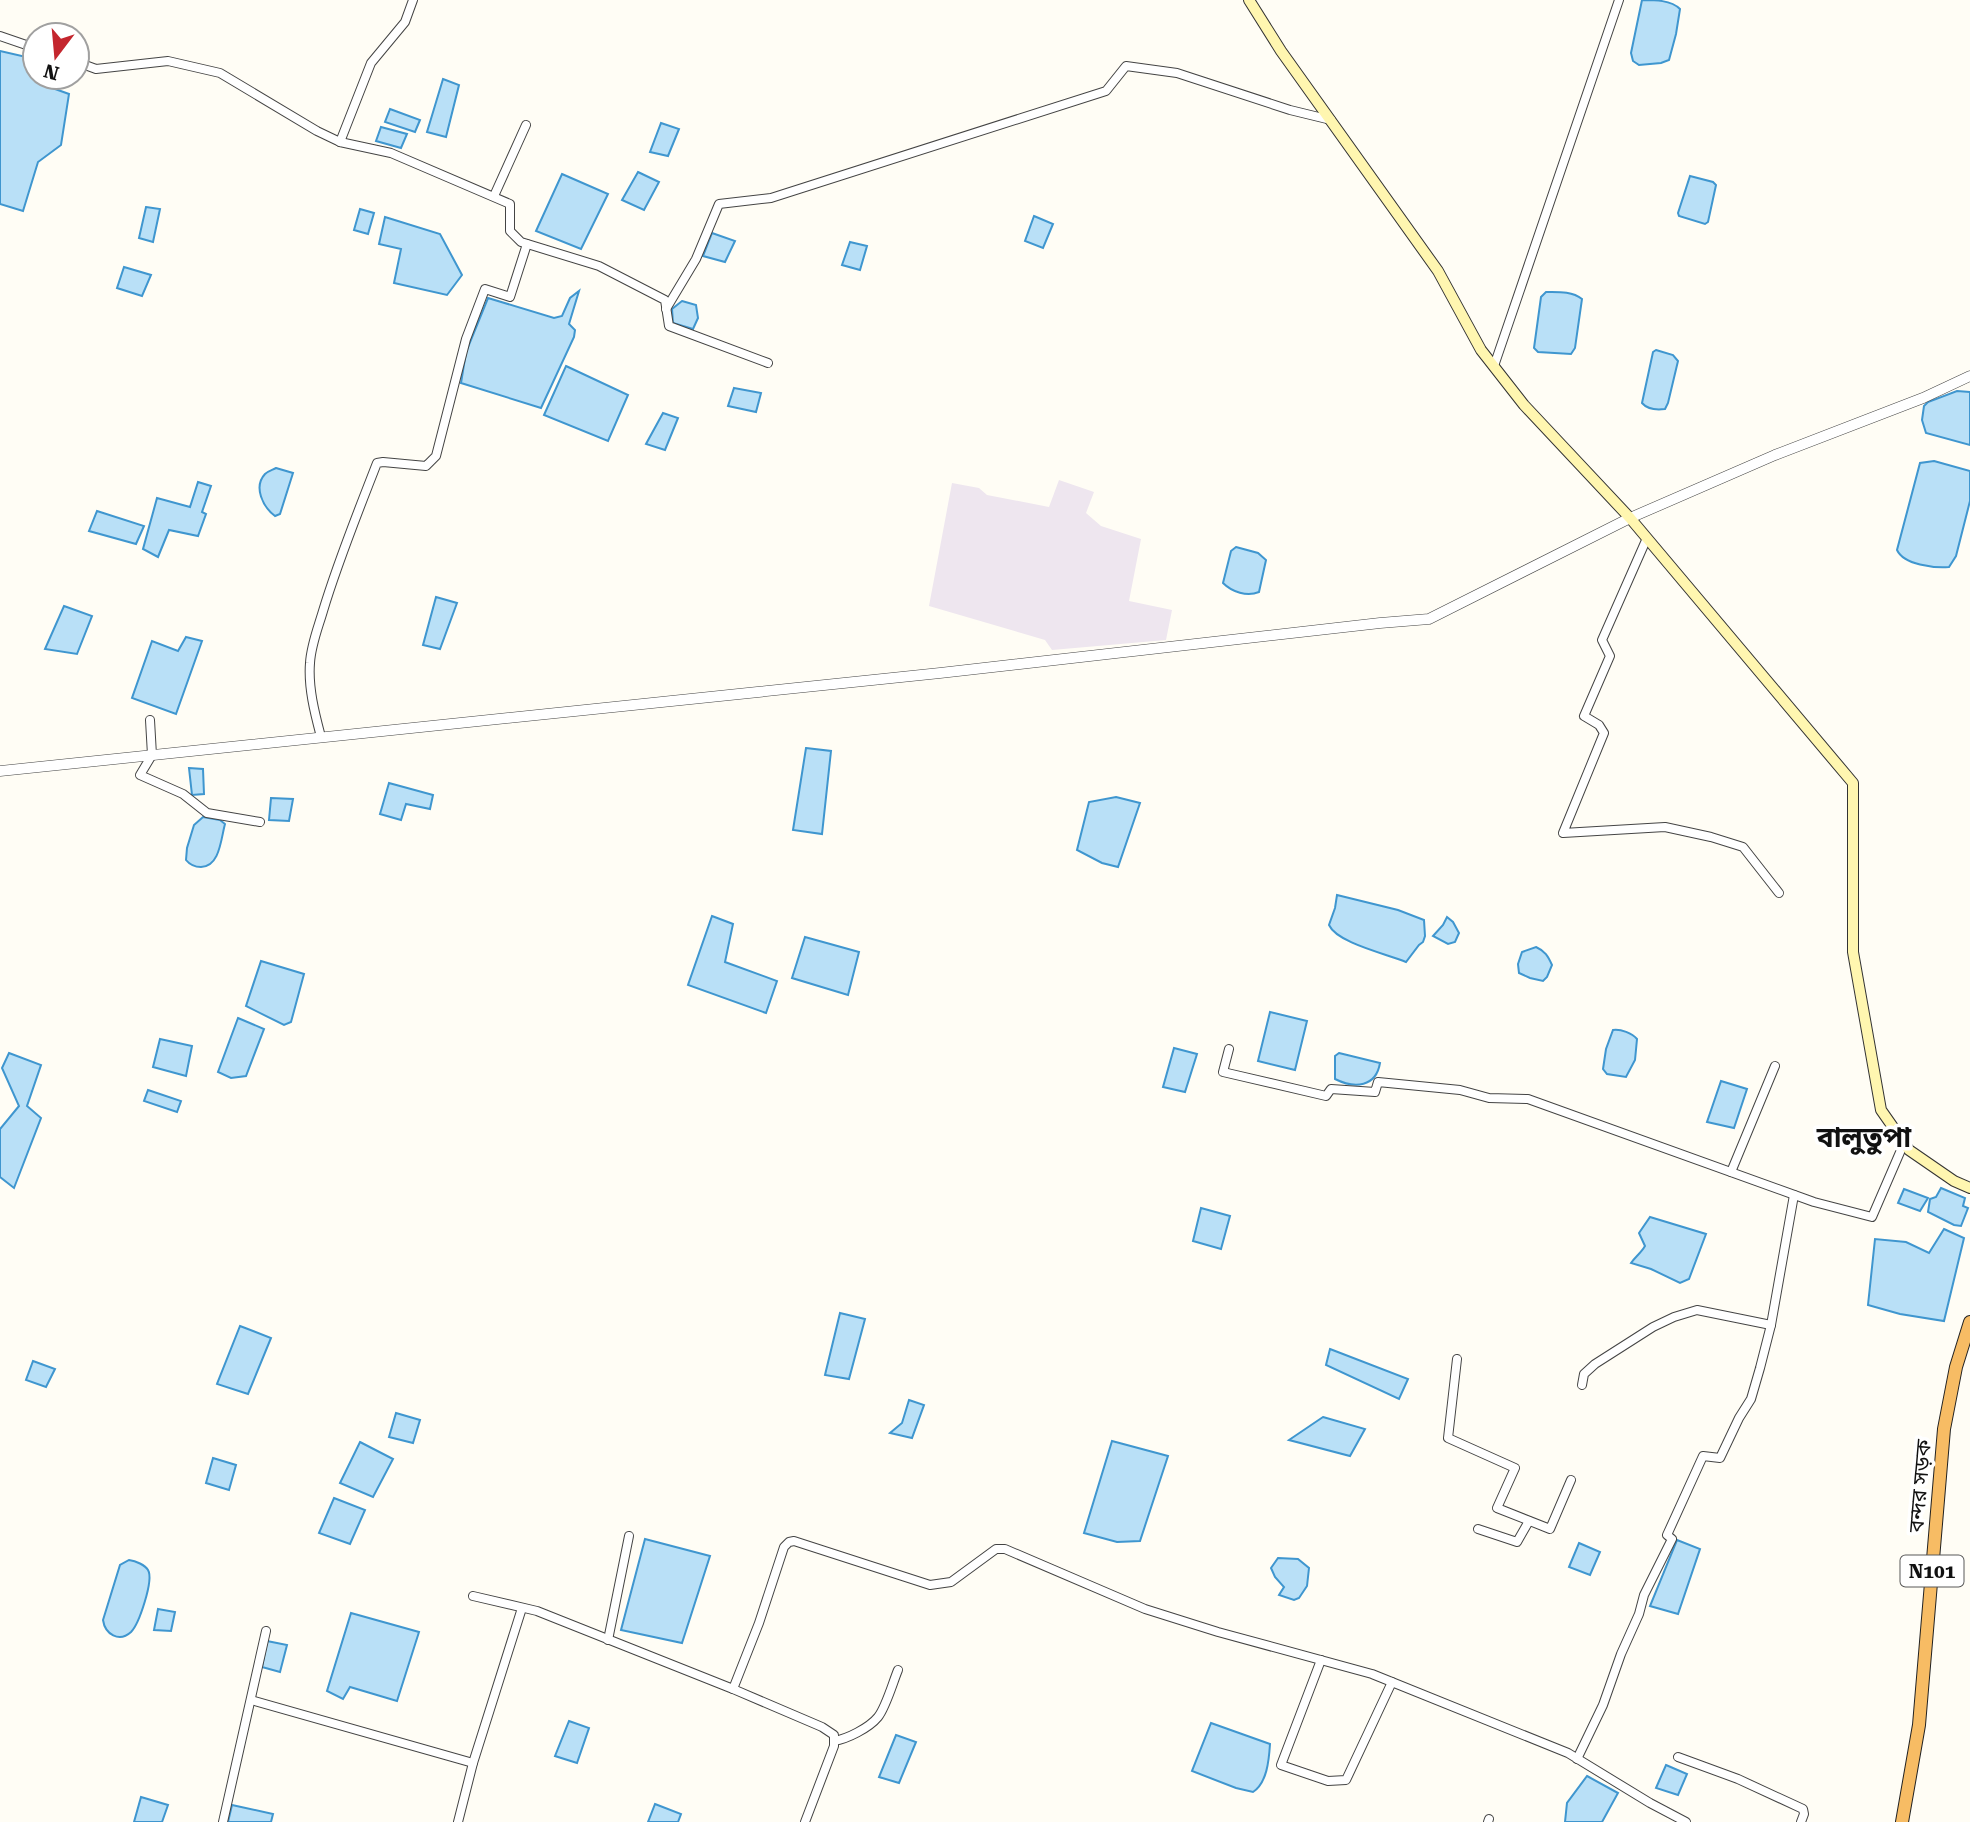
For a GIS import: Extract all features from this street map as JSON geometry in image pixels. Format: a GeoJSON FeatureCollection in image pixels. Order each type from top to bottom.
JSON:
{"type":"FeatureCollection","features":[{"type":"Feature","properties":{"kind":"highway","name":"বন্দর সড়ক"},"geometry":{"type":"LineString","coordinates":[[1902,1822],[1919,1725],[1944,1429],[1956,1367],[1970,1322]]}},
{"type":"Feature","properties":{"kind":"main road"},"geometry":{"type":"LineString","coordinates":[[1249,0],[1281,51],[1438,271],[1481,350],[1524,405],[1630,518],[1853,783],[1853,952],[1881,1110],[1909,1150],[1954,1181],[1970,1188]]}},
{"type":"Feature","properties":{"kind":"street"},"geometry":{"type":"LineString","coordinates":[[340,142],[371,63],[405,22],[413,0]]}},
{"type":"Feature","properties":{"kind":"street"},"geometry":{"type":"LineString","coordinates":[[1494,366],[1619,0]]}},
{"type":"Feature","properties":{"kind":"street"},"geometry":{"type":"LineString","coordinates":[[0,36],[21,43]]}},
{"type":"Feature","properties":{"kind":"street"},"geometry":{"type":"LineString","coordinates":[[91,67],[96,69],[168,61],[220,73],[340,142],[391,153],[510,204],[510,231],[521,242],[599,266],[665,300],[669,326],[768,363]]}},
{"type":"Feature","properties":{"kind":"street"},"geometry":{"type":"LineString","coordinates":[[666,309],[696,259],[719,204],[771,198],[1106,91],[1126,66],[1177,73],[1290,110],[1331,120]]}},
{"type":"Feature","properties":{"kind":"street"},"geometry":{"type":"LineString","coordinates":[[494,197],[526,125]]}},
{"type":"Feature","properties":{"kind":"street"},"geometry":{"type":"LineString","coordinates":[[321,737],[310,678],[314,639],[332,581],[377,463],[426,466],[436,456],[466,339],[485,289],[509,297],[527,244]]}},
{"type":"Feature","properties":{"kind":"street"},"geometry":{"type":"LineString","coordinates":[[0,771],[1429,619],[1630,518],[1775,455],[1923,398],[1970,376]]}},
{"type":"Feature","properties":{"kind":"street"},"geometry":{"type":"LineString","coordinates":[[1647,538],[1602,640],[1610,656],[1584,716],[1599,725],[1604,733],[1563,833],[1665,827],[1712,837],[1743,847],[1779,893]]}},
{"type":"Feature","properties":{"kind":"street"},"geometry":{"type":"LineString","coordinates":[[150,720],[152,755],[140,775],[183,794],[207,813],[260,822]]}},
{"type":"Feature","properties":{"kind":"street"},"geometry":{"type":"LineString","coordinates":[[1229,1049],[1223,1072],[1326,1096],[1331,1088],[1375,1092],[1378,1082],[1460,1090],[1489,1098],[1528,1099],[1814,1202],[1872,1217],[1904,1143]]}},
{"type":"Feature","properties":{"kind":"street"},"geometry":{"type":"LineString","coordinates":[[1731,1172],[1775,1066]]}},
{"type":"Feature","properties":{"kind":"street"},"geometry":{"type":"LineString","coordinates":[[1577,1759],[1603,1705],[1644,1595],[1672,1539],[1667,1535],[1703,1457],[1720,1458],[1751,1399],[1771,1325],[1794,1195]]}},
{"type":"Feature","properties":{"kind":"street"},"geometry":{"type":"LineString","coordinates":[[1582,1385],[1584,1374],[1595,1364],[1653,1327],[1686,1312],[1697,1310],[1771,1325]]}},
{"type":"Feature","properties":{"kind":"street"},"geometry":{"type":"LineString","coordinates":[[1457,1359],[1448,1438],[1515,1468],[1497,1508],[1550,1529],[1571,1480]]}},
{"type":"Feature","properties":{"kind":"street"},"geometry":{"type":"LineString","coordinates":[[1478,1529],[1517,1542],[1529,1521]]}},
{"type":"Feature","properties":{"kind":"street"},"geometry":{"type":"LineString","coordinates":[[608,1640],[629,1536]]}},
{"type":"Feature","properties":{"kind":"street"},"geometry":{"type":"LineString","coordinates":[[733,1689],[759,1623],[784,1547],[789,1542],[794,1541],[930,1585],[951,1581],[996,1549],[1004,1549],[1145,1609],[1392,1682],[1556,1748],[1686,1822]]}},
{"type":"Feature","properties":{"kind":"street"},"geometry":{"type":"LineString","coordinates":[[473,1596],[537,1611],[733,1689],[822,1727],[834,1735],[834,1746],[805,1822]]}},
{"type":"Feature","properties":{"kind":"street"},"geometry":{"type":"LineString","coordinates":[[458,1822],[473,1763],[522,1608]]}},
{"type":"Feature","properties":{"kind":"street"},"geometry":{"type":"LineString","coordinates":[[223,1822],[266,1631]]}},
{"type":"Feature","properties":{"kind":"street"},"geometry":{"type":"LineString","coordinates":[[1321,1660],[1282,1765],[1328,1781],[1346,1780],[1392,1682]]}},
{"type":"Feature","properties":{"kind":"street"},"geometry":{"type":"LineString","coordinates":[[834,1741],[846,1739],[878,1717],[898,1670]]}},
{"type":"Feature","properties":{"kind":"street"},"geometry":{"type":"LineString","coordinates":[[251,1700],[473,1763]]}},
{"type":"Feature","properties":{"kind":"street"},"geometry":{"type":"LineString","coordinates":[[1678,1757],[1738,1779],[1803,1809],[1801,1822]]}},
{"type":"Feature","properties":{"kind":"shaded area"},"geometry":{"type":"Polygon","coordinates":[[[1059,480],[1094,492],[1086,513],[1101,526],[1141,539],[1129,601],[1172,610],[1166,640],[1052,650],[1045,640],[929,606],[952,483],[979,488],[987,495],[1049,507],[1059,480]]]}},
{"type":"Feature","properties":{"kind":"water"},"geometry":{"type":"Polygon","coordinates":[[[1642,0],[1667,2],[1680,9],[1669,60],[1661,63],[1639,65],[1633,61],[1631,53],[1642,0]]]}},
{"type":"Feature","properties":{"kind":"water"},"geometry":{"type":"Polygon","coordinates":[[[0,51],[21,56],[21,91],[61,91],[69,94],[61,145],[38,162],[23,211],[0,204],[0,51]]]}},
{"type":"Feature","properties":{"kind":"water"},"geometry":{"type":"Polygon","coordinates":[[[443,79],[459,85],[446,137],[427,132],[443,79]]]}},
{"type":"Feature","properties":{"kind":"water"},"geometry":{"type":"Polygon","coordinates":[[[390,109],[420,120],[415,132],[385,122],[390,109]]]}},
{"type":"Feature","properties":{"kind":"water"},"geometry":{"type":"Polygon","coordinates":[[[661,123],[679,129],[668,156],[650,152],[661,123]]]}},
{"type":"Feature","properties":{"kind":"water"},"geometry":{"type":"Polygon","coordinates":[[[381,127],[407,134],[401,148],[376,141],[381,127]]]}},
{"type":"Feature","properties":{"kind":"water"},"geometry":{"type":"Polygon","coordinates":[[[638,172],[659,182],[644,210],[622,200],[638,172]]]}},
{"type":"Feature","properties":{"kind":"water"},"geometry":{"type":"Polygon","coordinates":[[[562,174],[608,194],[581,249],[536,231],[562,174]]]}},
{"type":"Feature","properties":{"kind":"water"},"geometry":{"type":"Polygon","coordinates":[[[1690,176],[1716,185],[1708,222],[1705,224],[1679,216],[1678,213],[1690,176]]]}},
{"type":"Feature","properties":{"kind":"water"},"geometry":{"type":"Polygon","coordinates":[[[146,207],[160,209],[153,242],[139,238],[146,207]]]}},
{"type":"Feature","properties":{"kind":"water"},"geometry":{"type":"Polygon","coordinates":[[[360,209],[374,213],[368,234],[354,230],[360,209]]]}},
{"type":"Feature","properties":{"kind":"water"},"geometry":{"type":"Polygon","coordinates":[[[1034,216],[1053,224],[1043,248],[1025,241],[1034,216]]]}},
{"type":"Feature","properties":{"kind":"water"},"geometry":{"type":"Polygon","coordinates":[[[385,217],[440,234],[462,275],[447,295],[394,283],[401,249],[379,244],[385,217]]]}},
{"type":"Feature","properties":{"kind":"water"},"geometry":{"type":"Polygon","coordinates":[[[712,233],[735,241],[725,262],[703,256],[712,233]]]}},
{"type":"Feature","properties":{"kind":"water"},"geometry":{"type":"Polygon","coordinates":[[[850,242],[867,246],[860,270],[842,265],[850,242]]]}},
{"type":"Feature","properties":{"kind":"water"},"geometry":{"type":"Polygon","coordinates":[[[124,267],[151,275],[142,296],[117,288],[124,267]]]}},
{"type":"Feature","properties":{"kind":"water"},"geometry":{"type":"Polygon","coordinates":[[[579,291],[569,324],[575,330],[574,337],[541,408],[461,383],[466,352],[488,298],[554,318],[562,316],[570,298],[579,291]]]}},
{"type":"Feature","properties":{"kind":"water"},"geometry":{"type":"Polygon","coordinates":[[[1546,292],[1569,293],[1582,299],[1575,348],[1571,354],[1538,352],[1534,348],[1541,297],[1546,292]]]}},
{"type":"Feature","properties":{"kind":"water"},"geometry":{"type":"Polygon","coordinates":[[[682,301],[696,305],[698,318],[693,329],[673,323],[672,309],[682,301]]]}},
{"type":"Feature","properties":{"kind":"water"},"geometry":{"type":"Polygon","coordinates":[[[1656,350],[1673,355],[1678,361],[1665,409],[1650,408],[1642,403],[1653,352],[1656,350]]]}},
{"type":"Feature","properties":{"kind":"water"},"geometry":{"type":"Polygon","coordinates":[[[566,366],[628,395],[608,441],[544,415],[566,366]]]}},
{"type":"Feature","properties":{"kind":"water"},"geometry":{"type":"Polygon","coordinates":[[[734,388],[761,393],[756,412],[728,406],[734,388]]]}},
{"type":"Feature","properties":{"kind":"water"},"geometry":{"type":"Polygon","coordinates":[[[1957,391],[1970,392],[1970,445],[1926,433],[1922,420],[1924,406],[1928,402],[1957,391]]]}},
{"type":"Feature","properties":{"kind":"water"},"geometry":{"type":"Polygon","coordinates":[[[663,413],[678,418],[665,450],[646,444],[663,413]]]}},
{"type":"Feature","properties":{"kind":"water"},"geometry":{"type":"Polygon","coordinates":[[[1934,461],[1970,471],[1970,501],[1956,556],[1949,567],[1913,562],[1897,550],[1920,463],[1934,461]]]}},
{"type":"Feature","properties":{"kind":"water"},"geometry":{"type":"Polygon","coordinates":[[[276,468],[293,473],[280,514],[275,516],[263,502],[260,485],[265,474],[276,468]]]}},
{"type":"Feature","properties":{"kind":"water"},"geometry":{"type":"Polygon","coordinates":[[[198,482],[211,486],[202,512],[206,514],[198,536],[169,530],[158,557],[143,549],[157,498],[190,507],[198,482]]]}},
{"type":"Feature","properties":{"kind":"water"},"geometry":{"type":"Polygon","coordinates":[[[97,511],[144,526],[136,544],[89,531],[97,511]]]}},
{"type":"Feature","properties":{"kind":"water"},"geometry":{"type":"Polygon","coordinates":[[[1236,547],[1258,553],[1266,560],[1259,592],[1240,593],[1223,583],[1231,551],[1236,547]]]}},
{"type":"Feature","properties":{"kind":"water"},"geometry":{"type":"Polygon","coordinates":[[[436,597],[457,603],[440,649],[423,645],[436,597]]]}},
{"type":"Feature","properties":{"kind":"water"},"geometry":{"type":"Polygon","coordinates":[[[64,606],[92,616],[77,654],[45,649],[64,606]]]}},
{"type":"Feature","properties":{"kind":"water"},"geometry":{"type":"Polygon","coordinates":[[[186,637],[202,641],[176,714],[132,698],[152,641],[178,651],[186,637]]]}},
{"type":"Feature","properties":{"kind":"water"},"geometry":{"type":"Polygon","coordinates":[[[806,748],[831,751],[822,834],[793,830],[806,748]]]}},
{"type":"Feature","properties":{"kind":"water"},"geometry":{"type":"Polygon","coordinates":[[[189,768],[203,769],[204,794],[192,795],[189,768]]]}},
{"type":"Feature","properties":{"kind":"water"},"geometry":{"type":"Polygon","coordinates":[[[389,783],[433,795],[430,809],[406,804],[401,820],[380,814],[389,783]]]}},
{"type":"Feature","properties":{"kind":"water"},"geometry":{"type":"Polygon","coordinates":[[[1116,797],[1140,803],[1118,867],[1102,863],[1077,850],[1089,802],[1116,797]]]}},
{"type":"Feature","properties":{"kind":"water"},"geometry":{"type":"Polygon","coordinates":[[[271,798],[293,799],[289,821],[269,820],[271,798]]]}},
{"type":"Feature","properties":{"kind":"water"},"geometry":{"type":"Polygon","coordinates":[[[203,817],[220,820],[225,824],[216,857],[207,866],[199,867],[186,860],[194,825],[203,817]]]}},
{"type":"Feature","properties":{"kind":"water"},"geometry":{"type":"Polygon","coordinates":[[[1337,895],[1398,910],[1424,920],[1423,942],[1406,962],[1342,937],[1329,925],[1337,895]]]}},
{"type":"Feature","properties":{"kind":"water"},"geometry":{"type":"Polygon","coordinates":[[[712,916],[733,924],[725,962],[777,981],[766,1013],[688,985],[712,916]]]}},
{"type":"Feature","properties":{"kind":"water"},"geometry":{"type":"Polygon","coordinates":[[[1447,917],[1459,933],[1455,942],[1448,944],[1433,936],[1447,917]]]}},
{"type":"Feature","properties":{"kind":"water"},"geometry":{"type":"Polygon","coordinates":[[[805,937],[859,952],[848,995],[792,978],[805,937]]]}},
{"type":"Feature","properties":{"kind":"water"},"geometry":{"type":"Polygon","coordinates":[[[1536,947],[1546,954],[1552,965],[1543,981],[1519,973],[1518,964],[1522,952],[1536,947]]]}},
{"type":"Feature","properties":{"kind":"water"},"geometry":{"type":"Polygon","coordinates":[[[261,961],[304,974],[291,1022],[284,1025],[246,1006],[261,961]]]}},
{"type":"Feature","properties":{"kind":"water"},"geometry":{"type":"Polygon","coordinates":[[[1270,1012],[1307,1021],[1295,1070],[1258,1061],[1270,1012]]]}},
{"type":"Feature","properties":{"kind":"water"},"geometry":{"type":"Polygon","coordinates":[[[238,1018],[264,1029],[246,1076],[231,1078],[218,1072],[238,1018]]]}},
{"type":"Feature","properties":{"kind":"water"},"geometry":{"type":"Polygon","coordinates":[[[1613,1030],[1626,1032],[1637,1039],[1635,1060],[1626,1077],[1607,1074],[1603,1069],[1613,1030]]]}},
{"type":"Feature","properties":{"kind":"water"},"geometry":{"type":"Polygon","coordinates":[[[160,1039],[192,1046],[186,1076],[153,1067],[160,1039]]]}},
{"type":"Feature","properties":{"kind":"water"},"geometry":{"type":"Polygon","coordinates":[[[1174,1048],[1197,1054],[1185,1092],[1163,1087],[1174,1048]]]}},
{"type":"Feature","properties":{"kind":"water"},"geometry":{"type":"Polygon","coordinates":[[[9,1053],[41,1065],[27,1106],[41,1118],[14,1188],[0,1177],[0,1129],[19,1106],[2,1068],[9,1053]]]}},
{"type":"Feature","properties":{"kind":"water"},"geometry":{"type":"Polygon","coordinates":[[[1339,1053],[1380,1063],[1378,1071],[1364,1084],[1350,1084],[1335,1079],[1335,1056],[1339,1053]]]}},
{"type":"Feature","properties":{"kind":"water"},"geometry":{"type":"Polygon","coordinates":[[[1721,1081],[1747,1089],[1734,1128],[1707,1122],[1721,1081]]]}},
{"type":"Feature","properties":{"kind":"water"},"geometry":{"type":"Polygon","coordinates":[[[148,1090],[181,1101],[177,1112],[144,1101],[148,1090]]]}},
{"type":"Feature","properties":{"kind":"water"},"geometry":{"type":"Polygon","coordinates":[[[1941,1188],[1965,1198],[1963,1206],[1968,1208],[1961,1226],[1928,1212],[1930,1199],[1936,1197],[1941,1188]]]}},
{"type":"Feature","properties":{"kind":"water"},"geometry":{"type":"Polygon","coordinates":[[[1904,1189],[1928,1198],[1920,1211],[1898,1203],[1904,1189]]]}},
{"type":"Feature","properties":{"kind":"water"},"geometry":{"type":"Polygon","coordinates":[[[1201,1208],[1230,1216],[1221,1249],[1193,1241],[1201,1208]]]}},
{"type":"Feature","properties":{"kind":"water"},"geometry":{"type":"Polygon","coordinates":[[[1650,1217],[1706,1234],[1689,1279],[1680,1283],[1631,1263],[1645,1246],[1639,1233],[1650,1217]]]}},
{"type":"Feature","properties":{"kind":"water"},"geometry":{"type":"Polygon","coordinates":[[[1944,1229],[1964,1238],[1944,1321],[1900,1314],[1868,1305],[1875,1239],[1906,1242],[1929,1253],[1944,1229]]]}},
{"type":"Feature","properties":{"kind":"water"},"geometry":{"type":"Polygon","coordinates":[[[840,1313],[865,1319],[849,1379],[825,1375],[840,1313]]]}},
{"type":"Feature","properties":{"kind":"water"},"geometry":{"type":"Polygon","coordinates":[[[240,1326],[271,1338],[248,1394],[217,1384],[240,1326]]]}},
{"type":"Feature","properties":{"kind":"water"},"geometry":{"type":"Polygon","coordinates":[[[1330,1349],[1408,1379],[1399,1399],[1326,1365],[1330,1349]]]}},
{"type":"Feature","properties":{"kind":"water"},"geometry":{"type":"Polygon","coordinates":[[[33,1361],[55,1369],[46,1387],[26,1380],[33,1361]]]}},
{"type":"Feature","properties":{"kind":"water"},"geometry":{"type":"Polygon","coordinates":[[[909,1400],[924,1405],[912,1438],[890,1433],[902,1423],[909,1400]]]}},
{"type":"Feature","properties":{"kind":"water"},"geometry":{"type":"Polygon","coordinates":[[[396,1413],[420,1420],[413,1443],[389,1437],[396,1413]]]}},
{"type":"Feature","properties":{"kind":"water"},"geometry":{"type":"Polygon","coordinates":[[[1323,1417],[1365,1429],[1350,1456],[1289,1440],[1323,1417]]]}},
{"type":"Feature","properties":{"kind":"water"},"geometry":{"type":"Polygon","coordinates":[[[1112,1441],[1168,1456],[1140,1541],[1117,1542],[1084,1533],[1112,1441]]]}},
{"type":"Feature","properties":{"kind":"water"},"geometry":{"type":"Polygon","coordinates":[[[360,1442],[393,1459],[373,1497],[340,1483],[360,1442]]]}},
{"type":"Feature","properties":{"kind":"water"},"geometry":{"type":"Polygon","coordinates":[[[213,1458],[236,1465],[229,1490],[206,1483],[213,1458]]]}},
{"type":"Feature","properties":{"kind":"water"},"geometry":{"type":"Polygon","coordinates":[[[334,1498],[365,1510],[350,1544],[319,1533],[334,1498]]]}},
{"type":"Feature","properties":{"kind":"water"},"geometry":{"type":"Polygon","coordinates":[[[645,1539],[710,1556],[682,1643],[621,1630],[645,1539]]]}},
{"type":"Feature","properties":{"kind":"water"},"geometry":{"type":"Polygon","coordinates":[[[1677,1540],[1700,1549],[1678,1614],[1650,1606],[1677,1540]]]}},
{"type":"Feature","properties":{"kind":"water"},"geometry":{"type":"Polygon","coordinates":[[[1579,1543],[1600,1552],[1590,1575],[1569,1567],[1579,1543]]]}},
{"type":"Feature","properties":{"kind":"water"},"geometry":{"type":"Polygon","coordinates":[[[1278,1558],[1298,1559],[1309,1568],[1307,1586],[1299,1598],[1294,1600],[1279,1595],[1284,1587],[1271,1568],[1278,1558]]]}},
{"type":"Feature","properties":{"kind":"water"},"geometry":{"type":"Polygon","coordinates":[[[129,1560],[147,1568],[149,1583],[145,1602],[134,1627],[126,1635],[117,1637],[110,1633],[103,1620],[120,1565],[129,1560]]]}},
{"type":"Feature","properties":{"kind":"water"},"geometry":{"type":"Polygon","coordinates":[[[158,1609],[175,1612],[171,1631],[154,1630],[158,1609]]]}},
{"type":"Feature","properties":{"kind":"water"},"geometry":{"type":"Polygon","coordinates":[[[351,1613],[419,1632],[397,1701],[350,1687],[343,1699],[327,1691],[351,1613]]]}},
{"type":"Feature","properties":{"kind":"water"},"geometry":{"type":"Polygon","coordinates":[[[267,1641],[287,1645],[280,1672],[262,1667],[267,1641]]]}},
{"type":"Feature","properties":{"kind":"water"},"geometry":{"type":"Polygon","coordinates":[[[569,1721],[589,1728],[577,1763],[555,1756],[569,1721]]]}},
{"type":"Feature","properties":{"kind":"water"},"geometry":{"type":"Polygon","coordinates":[[[1211,1723],[1270,1744],[1264,1777],[1253,1792],[1192,1771],[1211,1723]]]}},
{"type":"Feature","properties":{"kind":"water"},"geometry":{"type":"Polygon","coordinates":[[[896,1735],[916,1742],[899,1783],[879,1777],[896,1735]]]}},
{"type":"Feature","properties":{"kind":"water"},"geometry":{"type":"Polygon","coordinates":[[[1666,1765],[1687,1774],[1678,1795],[1656,1788],[1666,1765]]]}},
{"type":"Feature","properties":{"kind":"water"},"geometry":{"type":"Polygon","coordinates":[[[1587,1776],[1618,1793],[1602,1822],[1565,1822],[1567,1803],[1587,1776]]]}},
{"type":"Feature","properties":{"kind":"water"},"geometry":{"type":"Polygon","coordinates":[[[141,1797],[168,1805],[162,1822],[134,1822],[141,1797]]]}},
{"type":"Feature","properties":{"kind":"water"},"geometry":{"type":"Polygon","coordinates":[[[655,1804],[681,1814],[678,1822],[648,1822],[655,1804]]]}},
{"type":"Feature","properties":{"kind":"water"},"geometry":{"type":"Polygon","coordinates":[[[232,1805],[273,1814],[271,1822],[228,1822],[232,1805]]]}},
{"type":"Feature","properties":{"kind":"district","name":"বালুতুপা"},"geometry":{"type":"Point","coordinates":[1864,1137]}}]}
